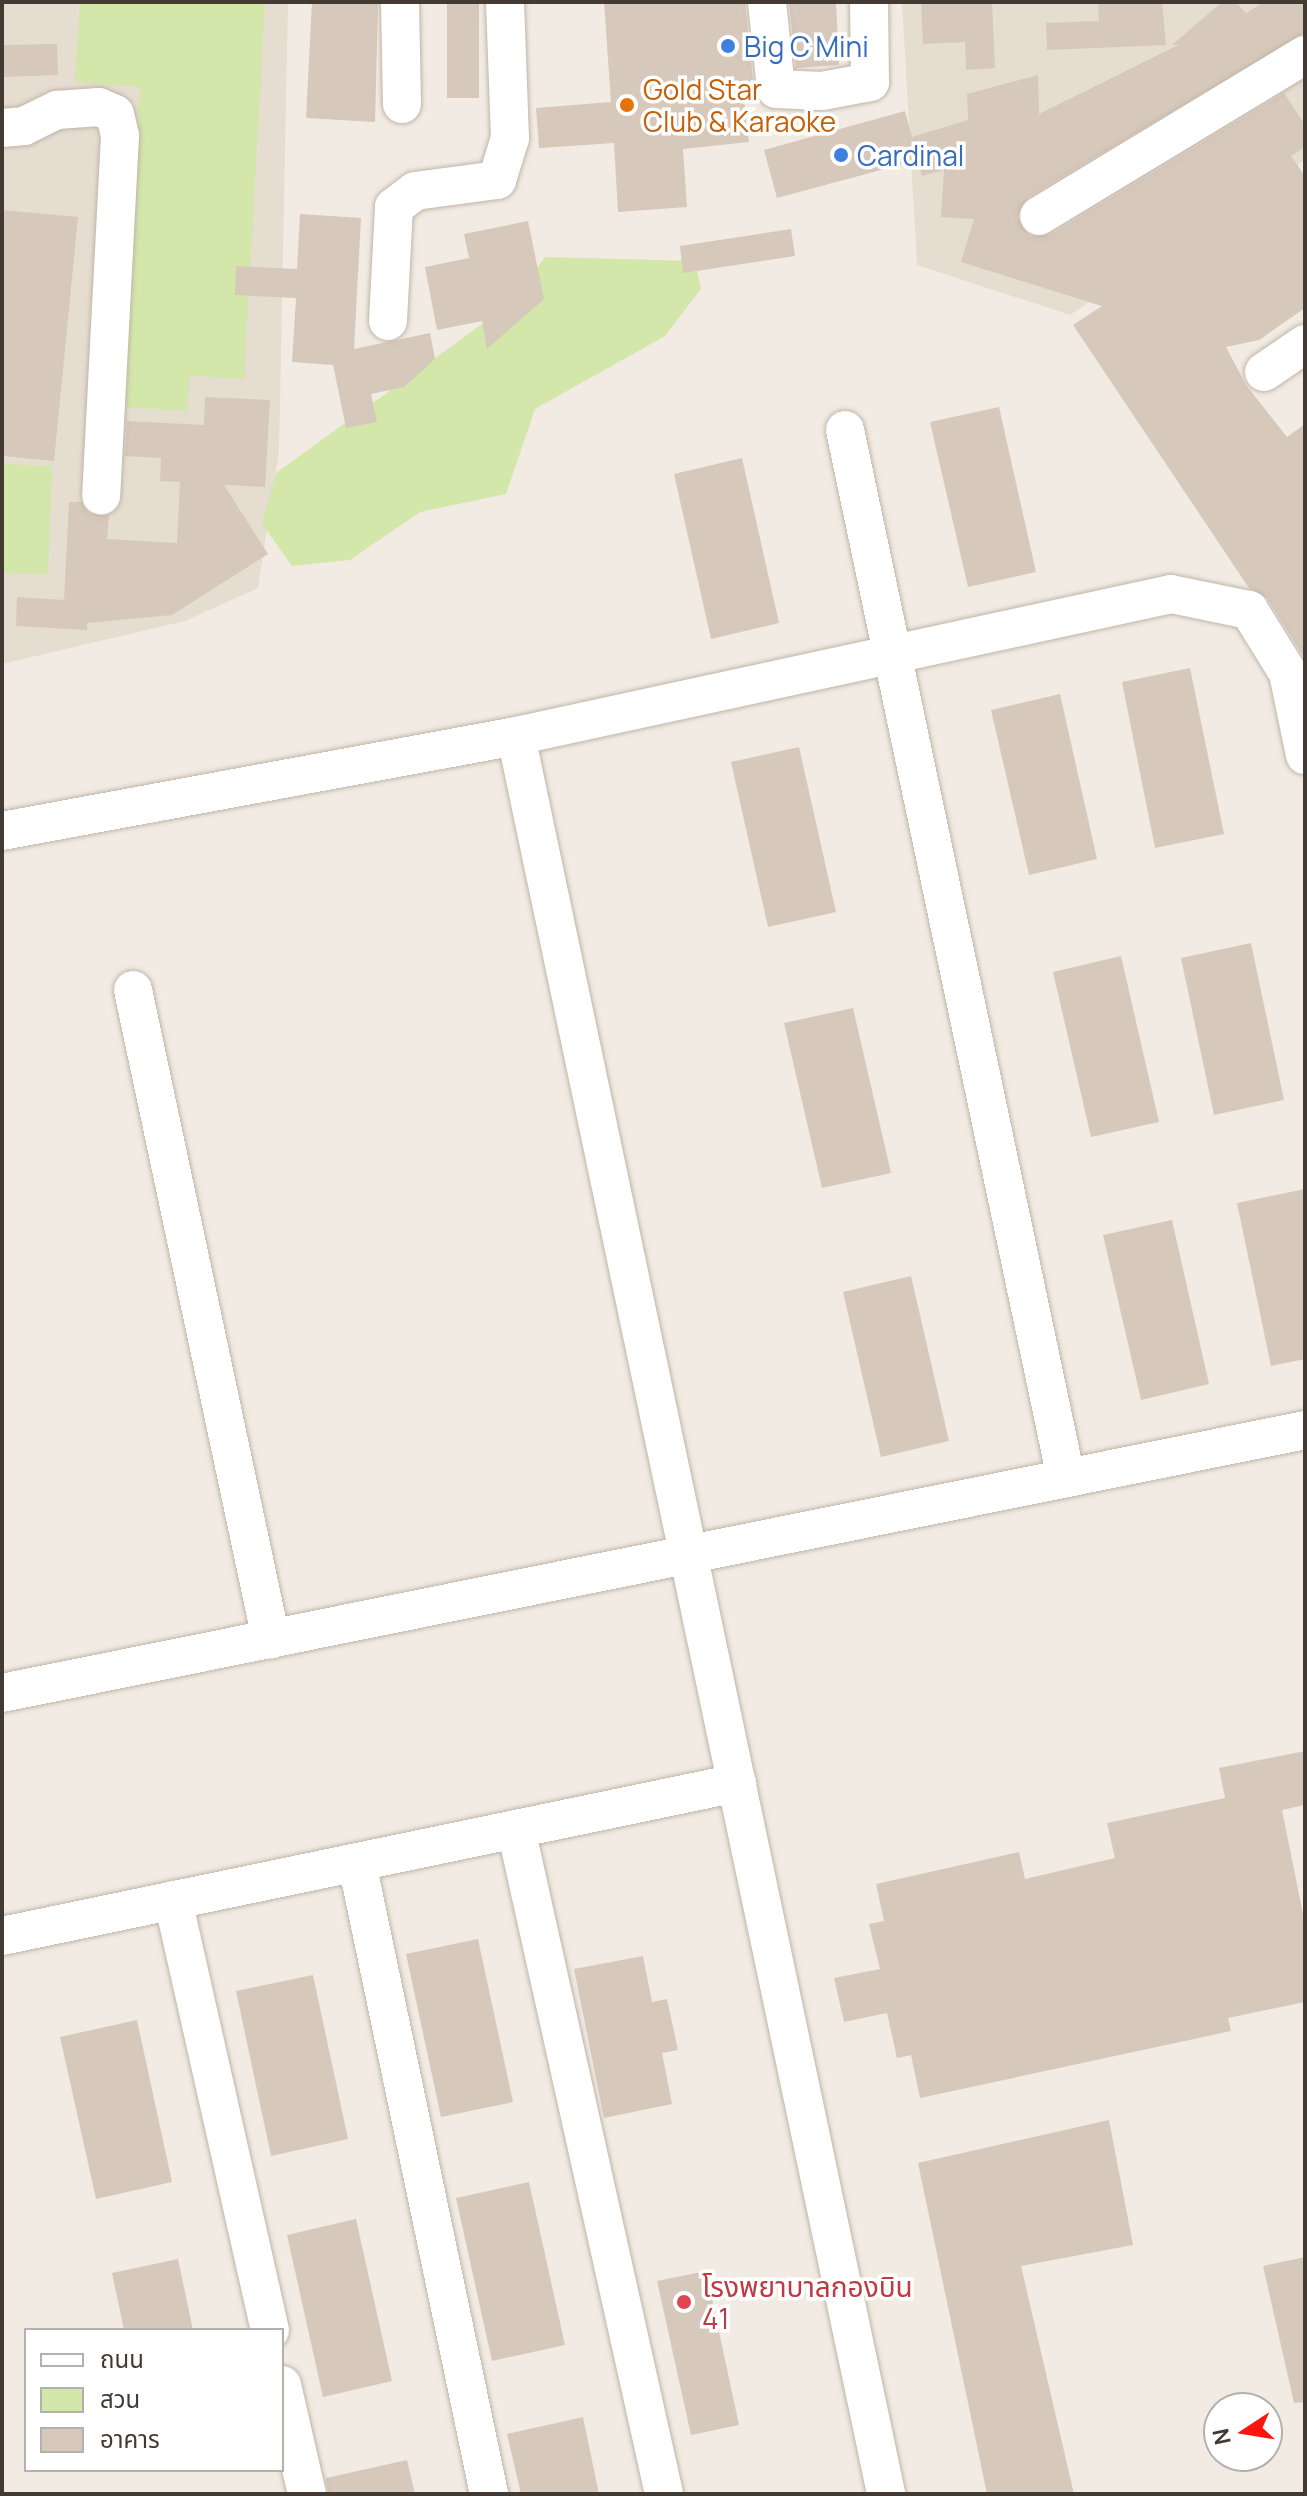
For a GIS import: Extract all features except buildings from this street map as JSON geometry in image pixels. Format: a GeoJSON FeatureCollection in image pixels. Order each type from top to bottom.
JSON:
{"type":"FeatureCollection","features":[{"type":"Feature","properties":{"kind":"street"},"geometry":{"type":"LineString","coordinates":[[400,2],[402,104]]}},
{"type":"Feature","properties":{"kind":"street"},"geometry":{"type":"LineString","coordinates":[[388,321],[394,207],[415,191],[497,180],[510,138],[505,2]]}},
{"type":"Feature","properties":{"kind":"street"},"geometry":{"type":"LineString","coordinates":[[767,2],[776,89],[822,91],[870,82],[869,2]]}},
{"type":"Feature","properties":{"kind":"street"},"geometry":{"type":"LineString","coordinates":[[1039,216],[1305,55]]}},
{"type":"Feature","properties":{"kind":"street"},"geometry":{"type":"LineString","coordinates":[[2,128],[24,126],[57,110],[99,107],[115,114],[120,136],[101,495]]}},
{"type":"Feature","properties":{"kind":"street"},"geometry":{"type":"LineString","coordinates":[[1264,372],[1305,344]]}},
{"type":"Feature","properties":{"kind":"street"},"geometry":{"type":"LineString","coordinates":[[845,430],[889,659],[1066,1478]]}},
{"type":"Feature","properties":{"kind":"street"},"geometry":{"type":"LineString","coordinates":[[2,831],[516,736],[889,659],[1096,607],[1171,594],[1249,610],[1288,673],[1305,755]]}},
{"type":"Feature","properties":{"kind":"street"},"geometry":{"type":"LineString","coordinates":[[516,736],[886,2494]]}},
{"type":"Feature","properties":{"kind":"street"},"geometry":{"type":"LineString","coordinates":[[133,990],[271,1639]]}},
{"type":"Feature","properties":{"kind":"street"},"geometry":{"type":"LineString","coordinates":[[2,1693],[1305,1430]]}},
{"type":"Feature","properties":{"kind":"street"},"geometry":{"type":"LineString","coordinates":[[2,1936],[737,1783]]}},
{"type":"Feature","properties":{"kind":"street"},"geometry":{"type":"LineString","coordinates":[[516,1829],[664,2494]]}},
{"type":"Feature","properties":{"kind":"street"},"geometry":{"type":"LineString","coordinates":[[357,1863],[489,2494]]}},
{"type":"Feature","properties":{"kind":"street"},"geometry":{"type":"LineString","coordinates":[[173,1900],[270,2328]]}},
{"type":"Feature","properties":{"kind":"street"},"geometry":{"type":"LineString","coordinates":[[284,2394],[307,2494]]}},
{"type":"Feature","properties":{"kind":"shaded area"},"geometry":{"type":"Polygon","coordinates":[[[2,2],[288,2],[279,451],[258,588],[185,621],[2,664],[2,2]]]}},
{"type":"Feature","properties":{"kind":"shaded area"},"geometry":{"type":"Polygon","coordinates":[[[902,2],[1305,2],[1305,160],[1070,315],[917,265],[902,2]]]}},
{"type":"Feature","properties":{"kind":"green space"},"geometry":{"type":"Polygon","coordinates":[[[80,2],[265,2],[244,379],[189,376],[187,411],[122,407],[140,87],[75,82],[80,2]]]}},
{"type":"Feature","properties":{"kind":"green space"},"geometry":{"type":"Polygon","coordinates":[[[545,257],[695,261],[701,289],[665,336],[535,409],[506,494],[420,512],[350,560],[292,566],[262,524],[276,473],[511,303],[545,257]]]}},
{"type":"Feature","properties":{"kind":"green space"},"geometry":{"type":"Polygon","coordinates":[[[2,464],[52,466],[48,574],[2,573],[2,464]]]}},
{"type":"Feature","properties":{"kind":"place","name":"Big C Mini"},"geometry":{"type":"Point","coordinates":[728,46]}},
{"type":"Feature","properties":{"kind":"place","name":"Gold Star Club & Karaoke"},"geometry":{"type":"Point","coordinates":[627,105]}},
{"type":"Feature","properties":{"kind":"place","name":"Cardinal"},"geometry":{"type":"Point","coordinates":[841,155]}},
{"type":"Feature","properties":{"kind":"place","name":"โรงพยาบาลกองบิน 41"},"geometry":{"type":"Point","coordinates":[684,2302]}}]}
